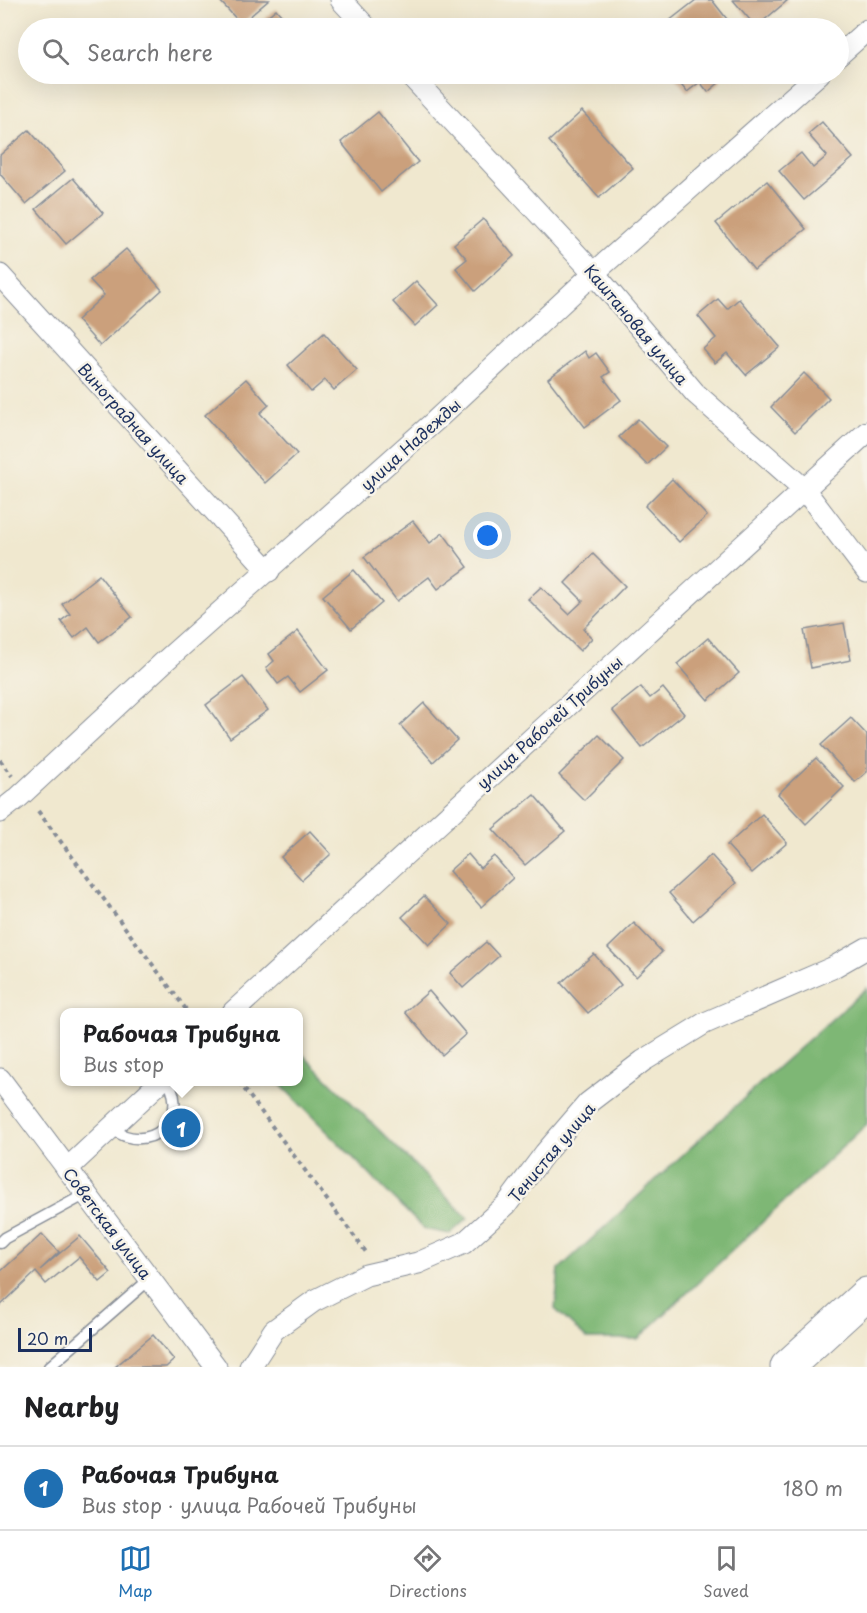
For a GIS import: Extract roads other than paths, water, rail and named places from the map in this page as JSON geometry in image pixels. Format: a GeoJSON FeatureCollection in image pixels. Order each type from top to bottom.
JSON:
{"type":"FeatureCollection","features":[{"type":"Feature","properties":{"kind":"main road"},"geometry":{"type":"LineString","coordinates":[[787,1367],[867,1294]]}},
{"type":"Feature","properties":{"kind":"street"},"geometry":{"type":"LineString","coordinates":[[341,0],[358,18]]}},
{"type":"Feature","properties":{"kind":"street"},"geometry":{"type":"LineString","coordinates":[[849,46],[867,30]]}},
{"type":"Feature","properties":{"kind":"street","name":"Каштановая улица"},"geometry":{"type":"LineString","coordinates":[[418,84],[594,273],[695,393],[804,489],[867,572]]}},
{"type":"Feature","properties":{"kind":"street","name":"улица Надежды"},"geometry":{"type":"LineString","coordinates":[[0,812],[24,793],[165,662],[435,422],[594,273],[808,84]]}},
{"type":"Feature","properties":{"kind":"street","name":"Виноградная улица"},"geometry":{"type":"LineString","coordinates":[[0,275],[268,571]]}},
{"type":"Feature","properties":{"kind":"street","name":"улица Рабочей Трибуны"},"geometry":{"type":"LineString","coordinates":[[237,1008],[867,432]]}},
{"type":"Feature","properties":{"kind":"street","name":"Тенистая улица"},"geometry":{"type":"LineString","coordinates":[[250,1367],[274,1330],[314,1301],[366,1275],[418,1263],[464,1243],[507,1204],[545,1153],[588,1103],[643,1061],[705,1023],[832,968],[867,948]]}},
{"type":"Feature","properties":{"kind":"street","name":"Советская улица"},"geometry":{"type":"LineString","coordinates":[[0,1079],[216,1367]]}},
{"type":"Feature","properties":{"kind":"street"},"geometry":{"type":"LineString","coordinates":[[68,1169],[156,1086]]}},
{"type":"Feature","properties":{"kind":"lane"},"geometry":{"type":"LineString","coordinates":[[111,1128],[121,1136],[134,1139],[147,1138],[159,1133],[168,1124],[173,1112],[174,1099],[169,1086]]}},
{"type":"Feature","properties":{"kind":"lane"},"geometry":{"type":"LineString","coordinates":[[0,1243],[86,1194]]}},
{"type":"Feature","properties":{"kind":"lane"},"geometry":{"type":"LineString","coordinates":[[49,1367],[150,1279]]}},
{"type":"Feature","properties":{"kind":"place","name":"Рабочая Трибуна"},"geometry":{"type":"Point","coordinates":[181,1128]}}]}
